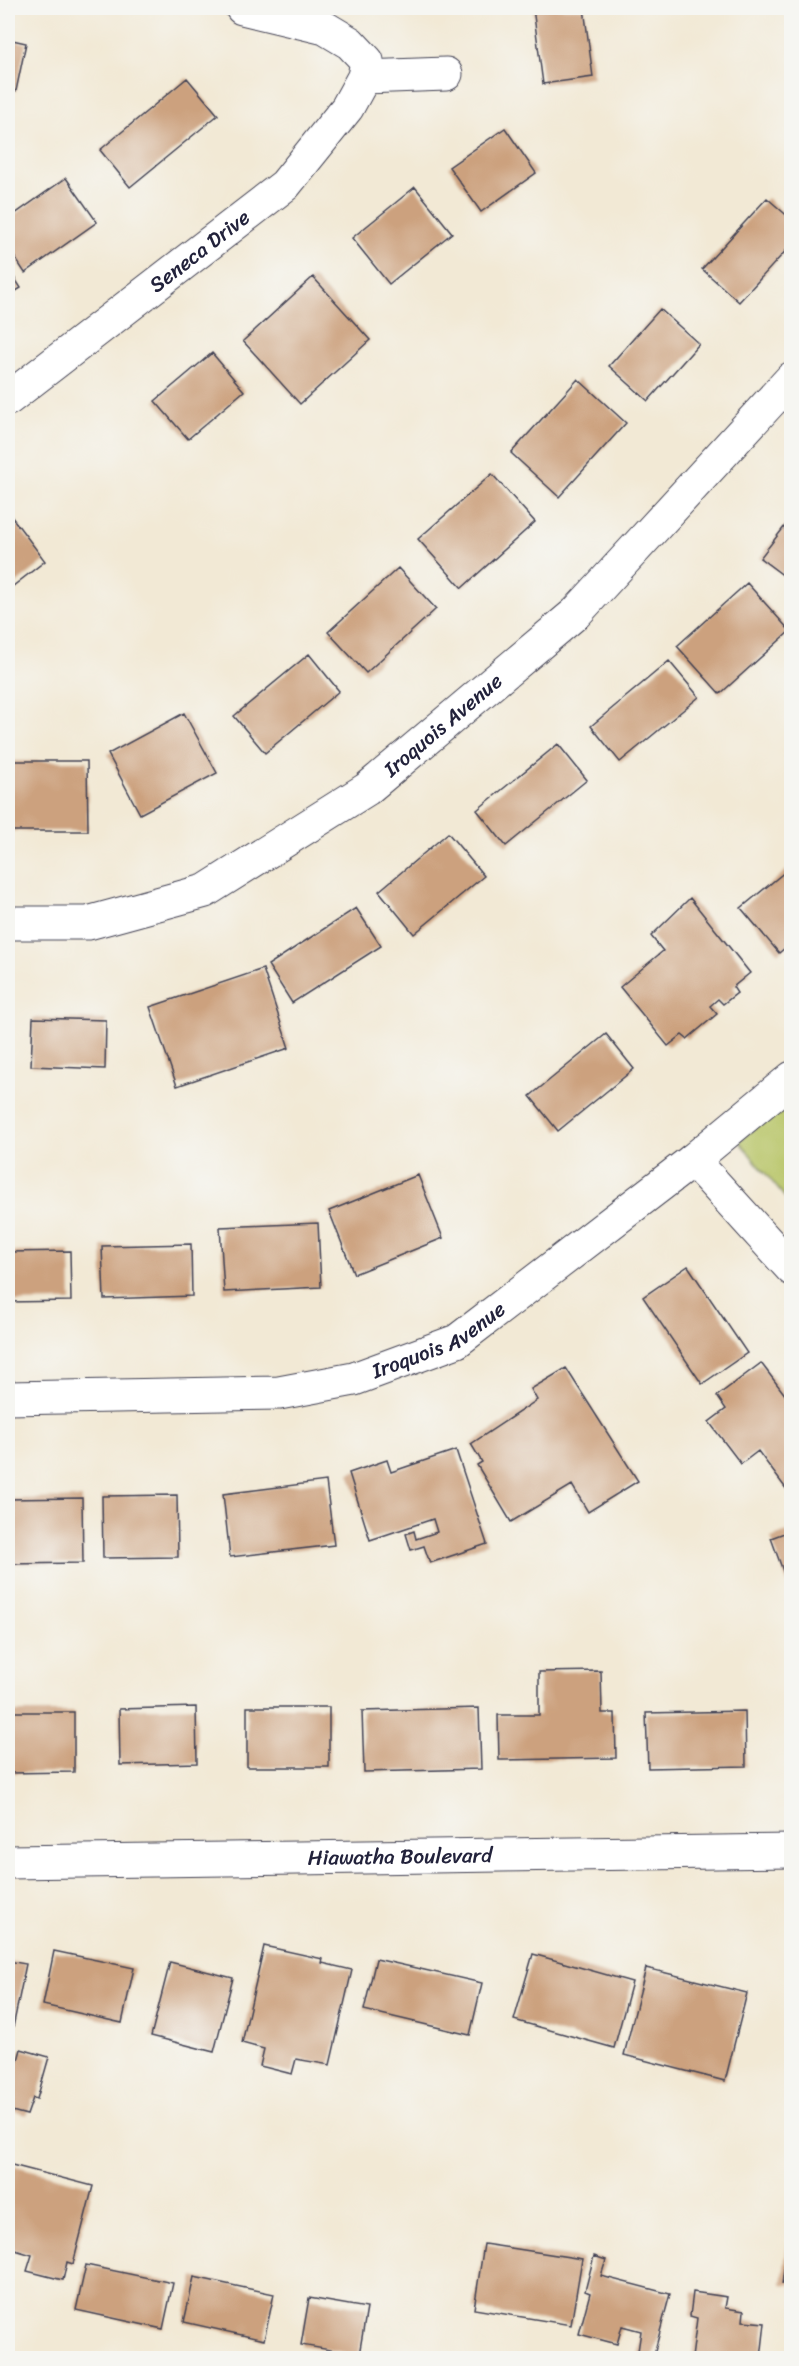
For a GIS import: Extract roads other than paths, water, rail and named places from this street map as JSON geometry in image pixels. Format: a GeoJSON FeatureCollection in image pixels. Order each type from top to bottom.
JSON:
{"type":"FeatureCollection","features":[{"type":"Feature","properties":{"kind":"street"},"geometry":{"type":"LineString","coordinates":[[242,8],[325,28],[350,43],[367,62],[364,77],[446,74]]}},
{"type":"Feature","properties":{"kind":"street","name":"Seneca Drive"},"geometry":{"type":"LineString","coordinates":[[8,399],[285,185],[347,108],[364,77]]}},
{"type":"Feature","properties":{"kind":"street","name":"Iroquois Avenue"},"geometry":{"type":"LineString","coordinates":[[8,923],[88,923],[205,891],[367,789],[576,613],[792,378]]}},
{"type":"Feature","properties":{"kind":"street","name":"Iroquois Avenue"},"geometry":{"type":"LineString","coordinates":[[8,1398],[279,1393],[354,1379],[457,1341],[693,1160],[792,1078]]}},
{"type":"Feature","properties":{"kind":"street"},"geometry":{"type":"LineString","coordinates":[[693,1160],[792,1269]]}},
{"type":"Feature","properties":{"kind":"street","name":"Hiawatha Boulevard"},"geometry":{"type":"LineString","coordinates":[[8,1862],[792,1851]]}}]}
